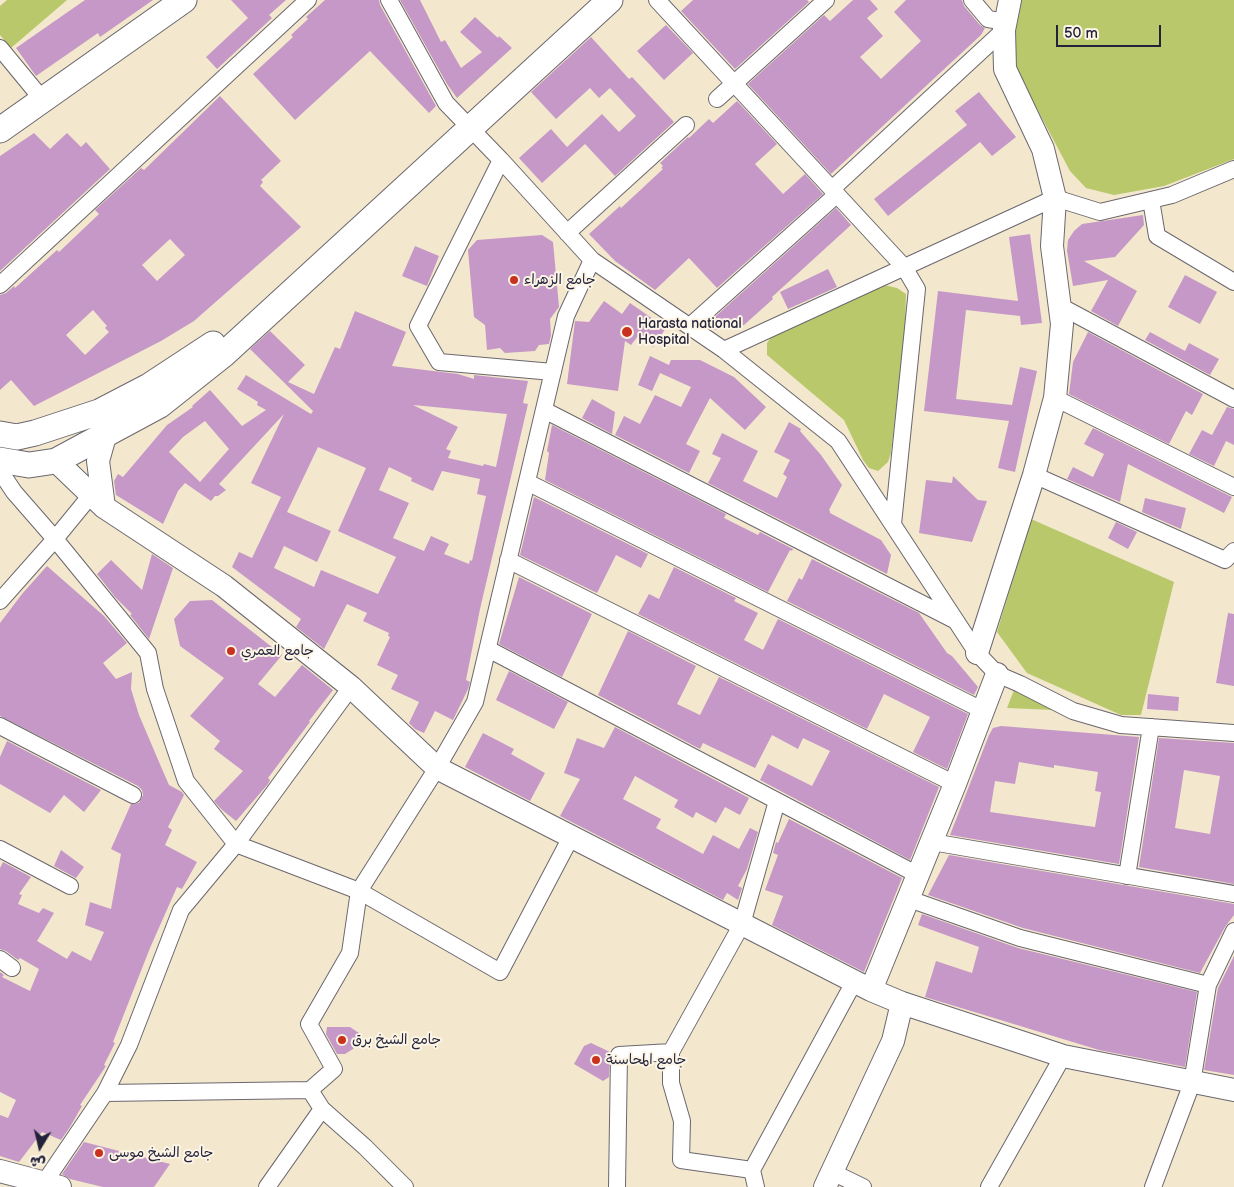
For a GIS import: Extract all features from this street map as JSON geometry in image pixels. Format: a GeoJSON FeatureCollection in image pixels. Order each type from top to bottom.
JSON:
{"type":"FeatureCollection","features":[{"type":"Feature","properties":{"kind":"main road"},"geometry":{"type":"LineString","coordinates":[[0,130],[184,0]]}},
{"type":"Feature","properties":{"kind":"main road"},"geometry":{"type":"LineString","coordinates":[[0,460],[29,465],[56,461],[160,405],[223,355],[466,123],[590,0]]}},
{"type":"Feature","properties":{"kind":"main road"},"geometry":{"type":"LineString","coordinates":[[3,442],[99,412],[149,386],[215,344],[466,123],[610,0]]}},
{"type":"Feature","properties":{"kind":"street"},"geometry":{"type":"LineString","coordinates":[[0,285],[308,0]]}},
{"type":"Feature","properties":{"kind":"street"},"geometry":{"type":"LineString","coordinates":[[389,0],[446,103],[592,260],[724,350],[838,441],[977,654],[997,674],[1073,711],[1121,725],[1234,733]]}},
{"type":"Feature","properties":{"kind":"street"},"geometry":{"type":"LineString","coordinates":[[657,0],[904,267],[917,289],[893,524]]}},
{"type":"Feature","properties":{"kind":"street"},"geometry":{"type":"LineString","coordinates":[[716,98],[826,0]]}},
{"type":"Feature","properties":{"kind":"street"},"geometry":{"type":"LineString","coordinates":[[972,0],[988,19],[1005,26]]}},
{"type":"Feature","properties":{"kind":"street"},"geometry":{"type":"LineString","coordinates":[[977,654],[1034,475],[1055,398],[1062,324],[1052,246],[1055,198],[1043,149],[1005,69],[1005,26],[1010,0]]}},
{"type":"Feature","properties":{"kind":"street"},"geometry":{"type":"LineString","coordinates":[[832,189],[1005,26]]}},
{"type":"Feature","properties":{"kind":"street"},"geometry":{"type":"LineString","coordinates":[[0,48],[42,99]]}},
{"type":"Feature","properties":{"kind":"street"},"geometry":{"type":"LineString","coordinates":[[567,233],[686,126]]}},
{"type":"Feature","properties":{"kind":"street"},"geometry":{"type":"LineString","coordinates":[[501,160],[418,326],[439,362],[553,372]]}},
{"type":"Feature","properties":{"kind":"street"},"geometry":{"type":"LineString","coordinates":[[724,350],[1055,198],[1100,212],[1172,195],[1234,168]]}},
{"type":"Feature","properties":{"kind":"street"},"geometry":{"type":"LineString","coordinates":[[690,326],[834,197],[832,189]]}},
{"type":"Feature","properties":{"kind":"street"},"geometry":{"type":"LineString","coordinates":[[1151,200],[1157,236],[1234,282]]}},
{"type":"Feature","properties":{"kind":"street"},"geometry":{"type":"LineString","coordinates":[[104,1094],[310,1090],[334,1069],[309,1024],[350,953],[359,891],[438,768],[475,702],[566,316],[592,260]]}},
{"type":"Feature","properties":{"kind":"street"},"geometry":{"type":"LineString","coordinates":[[1060,306],[1234,399]]}},
{"type":"Feature","properties":{"kind":"street"},"geometry":{"type":"LineString","coordinates":[[1055,398],[1234,487]]}},
{"type":"Feature","properties":{"kind":"street"},"geometry":{"type":"LineString","coordinates":[[544,410],[957,622]]}},
{"type":"Feature","properties":{"kind":"street"},"geometry":{"type":"LineString","coordinates":[[0,601],[55,539],[97,501],[98,461],[105,436],[99,412]]}},
{"type":"Feature","properties":{"kind":"street"},"geometry":{"type":"LineString","coordinates":[[56,461],[97,501],[224,586],[351,686],[438,768],[862,986],[902,1003],[1063,1056],[1234,1090]]}},
{"type":"Feature","properties":{"kind":"street"},"geometry":{"type":"LineString","coordinates":[[0,467],[14,492],[55,539],[148,654],[155,689],[186,781],[236,844],[359,891],[500,972],[571,837]]}},
{"type":"Feature","properties":{"kind":"street"},"geometry":{"type":"LineString","coordinates":[[1034,475],[1225,560],[1234,551]]}},
{"type":"Feature","properties":{"kind":"street"},"geometry":{"type":"LineString","coordinates":[[527,482],[984,711]]}},
{"type":"Feature","properties":{"kind":"street"},"geometry":{"type":"LineString","coordinates":[[508,560],[955,784]]}},
{"type":"Feature","properties":{"kind":"street"},"geometry":{"type":"LineString","coordinates":[[488,649],[918,875]]}},
{"type":"Feature","properties":{"kind":"street"},"geometry":{"type":"LineString","coordinates":[[756,1187],[752,1170],[862,986],[909,899],[997,674]]}},
{"type":"Feature","properties":{"kind":"street"},"geometry":{"type":"LineString","coordinates":[[0,1170],[48,1186],[104,1094],[129,1045],[181,910],[236,844],[351,686]]}},
{"type":"Feature","properties":{"kind":"street"},"geometry":{"type":"LineString","coordinates":[[0,726],[133,794]]}},
{"type":"Feature","properties":{"kind":"street"},"geometry":{"type":"LineString","coordinates":[[1127,876],[1151,727]]}},
{"type":"Feature","properties":{"kind":"street"},"geometry":{"type":"LineString","coordinates":[[752,1170],[681,1160],[682,1120],[670,1083],[670,1052],[742,924],[777,801]]}},
{"type":"Feature","properties":{"kind":"street"},"geometry":{"type":"LineString","coordinates":[[932,842],[1234,894]]}},
{"type":"Feature","properties":{"kind":"street"},"geometry":{"type":"LineString","coordinates":[[0,849],[70,886]]}},
{"type":"Feature","properties":{"kind":"street"},"geometry":{"type":"LineString","coordinates":[[909,899],[1020,938],[1208,985]]}},
{"type":"Feature","properties":{"kind":"street"},"geometry":{"type":"LineString","coordinates":[[1153,1187],[1192,1083],[1208,985],[1234,931]]}},
{"type":"Feature","properties":{"kind":"street"},"geometry":{"type":"LineString","coordinates":[[864,1187],[828,1179],[893,1041],[902,1003]]}},
{"type":"Feature","properties":{"kind":"street"},"geometry":{"type":"LineString","coordinates":[[617,1187],[619,1055],[670,1052]]}},
{"type":"Feature","properties":{"kind":"street"},"geometry":{"type":"LineString","coordinates":[[988,1187],[1063,1056]]}},
{"type":"Feature","properties":{"kind":"street"},"geometry":{"type":"LineString","coordinates":[[310,1090],[322,1109],[365,1147],[405,1187]]}},
{"type":"Feature","properties":{"kind":"street"},"geometry":{"type":"LineString","coordinates":[[267,1187],[322,1109]]}},
{"type":"Feature","properties":{"kind":"green space"},"geometry":{"type":"Polygon","coordinates":[[[7,0],[67,0],[11,48],[0,35],[0,6],[7,0]]]}},
{"type":"Feature","properties":{"kind":"green space"},"geometry":{"type":"Polygon","coordinates":[[[1020,0],[1234,0],[1234,159],[1164,186],[1114,195],[1086,188],[1070,171],[1018,73],[1013,38],[1020,0]]]}},
{"type":"Feature","properties":{"kind":"green space"},"geometry":{"type":"Polygon","coordinates":[[[884,285],[897,288],[906,294],[905,328],[891,453],[888,462],[878,471],[869,468],[863,460],[844,420],[767,355],[767,343],[772,336],[884,285]]]}},
{"type":"Feature","properties":{"kind":"green space"},"geometry":{"type":"Polygon","coordinates":[[[1031,519],[1174,582],[1141,715],[1121,715],[1027,673],[997,632],[1031,519]]]}},
{"type":"Feature","properties":{"kind":"green space"},"geometry":{"type":"Polygon","coordinates":[[[1014,690],[1053,710],[1007,708],[1014,690]]]}},
{"type":"Feature","properties":{"kind":"building"},"geometry":{"type":"Polygon","coordinates":[[[85,0],[153,0],[100,37],[98,33],[36,76],[16,48],[85,0]]]}},
{"type":"Feature","properties":{"kind":"building"},"geometry":{"type":"Polygon","coordinates":[[[231,0],[286,0],[269,15],[272,18],[217,69],[206,57],[248,18],[231,0]]]}},
{"type":"Feature","properties":{"kind":"building"},"geometry":{"type":"Polygon","coordinates":[[[325,0],[379,0],[436,106],[429,113],[370,51],[295,120],[253,74],[293,37],[291,35],[308,19],[306,17],[325,0]]]}},
{"type":"Feature","properties":{"kind":"building"},"geometry":{"type":"Polygon","coordinates":[[[400,0],[420,0],[441,42],[445,40],[461,68],[482,52],[460,32],[475,17],[512,48],[457,98],[447,84],[400,0]]]}},
{"type":"Feature","properties":{"kind":"building"},"geometry":{"type":"Polygon","coordinates":[[[693,0],[807,0],[809,2],[735,69],[681,11],[693,0]]]}},
{"type":"Feature","properties":{"kind":"building"},"geometry":{"type":"Polygon","coordinates":[[[853,0],[870,0],[878,9],[867,18],[883,36],[860,57],[881,79],[921,41],[894,12],[906,0],[962,0],[964,6],[980,25],[985,28],[981,35],[831,174],[748,84],[824,15],[830,21],[853,0]]]}},
{"type":"Feature","properties":{"kind":"building"},"geometry":{"type":"Polygon","coordinates":[[[666,25],[693,53],[664,80],[637,51],[666,25]]]}},
{"type":"Feature","properties":{"kind":"building"},"geometry":{"type":"Polygon","coordinates":[[[591,37],[629,79],[632,77],[674,122],[615,176],[585,144],[542,183],[519,158],[551,129],[567,147],[602,114],[619,132],[636,116],[610,88],[599,98],[590,88],[556,119],[531,92],[591,37]]]}},
{"type":"Feature","properties":{"kind":"building"},"geometry":{"type":"Polygon","coordinates":[[[979,92],[1016,137],[992,156],[980,142],[888,216],[874,199],[967,125],[955,111],[979,92]]]}},
{"type":"Feature","properties":{"kind":"building"},"geometry":{"type":"Polygon","coordinates":[[[220,96],[281,161],[261,180],[263,182],[260,186],[301,227],[194,321],[161,341],[34,406],[11,380],[0,390],[0,295],[6,293],[14,286],[15,288],[57,250],[59,252],[99,214],[95,210],[141,168],[144,170],[220,96]],[[170,239],[142,265],[157,281],[185,255],[170,239]],[[93,310],[66,335],[85,355],[109,332],[105,328],[107,326],[93,310]]]}},
{"type":"Feature","properties":{"kind":"building"},"geometry":{"type":"Polygon","coordinates":[[[737,101],[777,144],[755,164],[783,194],[805,174],[823,194],[717,288],[689,258],[655,290],[615,261],[589,234],[620,206],[621,208],[663,169],[660,163],[688,137],[709,119],[713,123],[737,101]]]}},
{"type":"Feature","properties":{"kind":"building"},"geometry":{"type":"Polygon","coordinates":[[[34,133],[50,149],[67,133],[81,147],[86,142],[110,169],[0,271],[0,156],[34,133]]]}},
{"type":"Feature","properties":{"kind":"building"},"geometry":{"type":"Polygon","coordinates":[[[836,208],[851,225],[772,297],[773,299],[744,325],[713,330],[707,324],[836,208]]]}},
{"type":"Feature","properties":{"kind":"building"},"geometry":{"type":"Polygon","coordinates":[[[1143,215],[1144,225],[1115,257],[1084,261],[1137,291],[1118,326],[1091,311],[1108,280],[1073,286],[1067,251],[1068,240],[1082,224],[1143,215]]]}},
{"type":"Feature","properties":{"kind":"building"},"geometry":{"type":"Polygon","coordinates":[[[1030,234],[1042,323],[1021,325],[1020,316],[966,310],[956,399],[1012,405],[1020,367],[1037,371],[1015,472],[998,468],[1009,421],[924,411],[938,291],[1018,301],[1009,237],[1030,234]]]}},
{"type":"Feature","properties":{"kind":"building","name":"جامع الزهراء"},"geometry":{"type":"Polygon","coordinates":[[[542,235],[553,242],[559,307],[550,319],[551,335],[549,344],[539,345],[535,351],[505,353],[500,348],[487,350],[485,325],[474,317],[468,250],[477,240],[542,235]]]}},
{"type":"Feature","properties":{"kind":"building"},"geometry":{"type":"Polygon","coordinates":[[[415,246],[439,256],[427,286],[402,276],[415,246]]]}},
{"type":"Feature","properties":{"kind":"building"},"geometry":{"type":"Polygon","coordinates":[[[828,269],[837,287],[788,309],[780,292],[828,269]]]}},
{"type":"Feature","properties":{"kind":"building"},"geometry":{"type":"Polygon","coordinates":[[[1185,275],[1217,292],[1200,324],[1168,307],[1185,275]]]}},
{"type":"Feature","properties":{"kind":"building"},"geometry":{"type":"Polygon","coordinates":[[[604,301],[622,314],[630,303],[666,328],[653,347],[638,336],[631,345],[625,341],[618,391],[567,384],[575,321],[589,322],[604,301]]]}},
{"type":"Feature","properties":{"kind":"building"},"geometry":{"type":"Polygon","coordinates":[[[355,311],[406,332],[392,366],[458,374],[474,379],[474,375],[528,381],[523,403],[528,404],[480,609],[466,680],[470,682],[468,689],[453,720],[435,711],[424,733],[415,729],[409,723],[419,702],[391,689],[398,675],[377,665],[390,637],[388,636],[389,633],[363,621],[367,613],[347,604],[324,649],[296,627],[301,619],[232,567],[239,552],[252,558],[281,497],[251,483],[284,414],[219,484],[226,490],[215,496],[211,501],[185,483],[178,491],[163,524],[116,495],[114,481],[118,474],[123,477],[167,425],[193,407],[210,390],[242,426],[266,410],[257,405],[258,402],[237,389],[246,375],[311,414],[313,411],[250,349],[270,331],[305,365],[288,382],[314,394],[335,347],[340,349],[355,311]],[[413,405],[458,427],[446,449],[451,451],[448,458],[496,467],[507,414],[413,405]],[[205,421],[183,437],[169,452],[200,482],[229,449],[205,421]],[[318,447],[287,512],[331,531],[317,562],[284,546],[274,568],[314,587],[321,570],[378,594],[396,557],[338,531],[366,468],[318,447]],[[389,467],[379,490],[409,503],[393,538],[424,551],[431,536],[449,544],[444,554],[469,564],[470,560],[472,561],[486,496],[477,494],[480,479],[442,471],[433,491],[411,481],[412,478],[389,467]]]}},
{"type":"Feature","properties":{"kind":"building"},"geometry":{"type":"Polygon","coordinates":[[[1088,332],[1203,394],[1192,415],[1186,411],[1169,444],[1069,394],[1073,362],[1088,332]]]}},
{"type":"Feature","properties":{"kind":"building"},"geometry":{"type":"Polygon","coordinates":[[[1150,332],[1185,351],[1189,343],[1219,359],[1210,375],[1145,340],[1150,332]]]}},
{"type":"Feature","properties":{"kind":"building"},"geometry":{"type":"Polygon","coordinates":[[[650,356],[669,365],[671,360],[700,360],[734,377],[766,407],[745,430],[710,398],[686,444],[700,451],[689,473],[615,435],[624,416],[640,424],[655,395],[681,407],[691,387],[660,373],[652,391],[638,385],[650,356]]]}},
{"type":"Feature","properties":{"kind":"building"},"geometry":{"type":"Polygon","coordinates":[[[592,399],[615,412],[612,434],[582,418],[592,399]]]}},
{"type":"Feature","properties":{"kind":"building"},"geometry":{"type":"Polygon","coordinates":[[[1227,407],[1234,409],[1234,445],[1226,441],[1214,466],[1189,454],[1202,430],[1212,435],[1227,407]]]}},
{"type":"Feature","properties":{"kind":"building"},"geometry":{"type":"Polygon","coordinates":[[[789,422],[801,429],[800,431],[821,455],[842,485],[829,510],[830,513],[881,540],[891,555],[887,574],[708,483],[721,458],[712,454],[722,433],[758,451],[743,481],[777,498],[787,477],[783,474],[790,460],[774,452],[789,422]]]}},
{"type":"Feature","properties":{"kind":"building"},"geometry":{"type":"Polygon","coordinates":[[[552,425],[726,514],[724,518],[758,535],[760,532],[793,549],[792,551],[790,550],[768,592],[545,480],[549,453],[547,451],[552,425]]]}},
{"type":"Feature","properties":{"kind":"building"},"geometry":{"type":"Polygon","coordinates":[[[1093,428],[1232,497],[1224,513],[1128,464],[1120,502],[1067,479],[1073,467],[1093,477],[1104,454],[1084,444],[1093,428]]]}},
{"type":"Feature","properties":{"kind":"building"},"geometry":{"type":"Polygon","coordinates":[[[953,476],[978,500],[987,501],[972,542],[919,533],[926,480],[952,483],[953,476]]]}},
{"type":"Feature","properties":{"kind":"building"},"geometry":{"type":"Polygon","coordinates":[[[534,497],[648,554],[641,568],[616,555],[597,593],[520,555],[534,497]]]}},
{"type":"Feature","properties":{"kind":"building"},"geometry":{"type":"Polygon","coordinates":[[[1145,498],[1186,508],[1181,529],[1142,512],[1145,498]]]}},
{"type":"Feature","properties":{"kind":"building"},"geometry":{"type":"Polygon","coordinates":[[[1116,522],[1137,532],[1128,549],[1108,538],[1116,522]]]}},
{"type":"Feature","properties":{"kind":"building"},"geometry":{"type":"Polygon","coordinates":[[[152,554],[173,568],[149,639],[130,615],[132,614],[115,597],[97,574],[111,560],[142,590],[152,554]]]}},
{"type":"Feature","properties":{"kind":"building"},"geometry":{"type":"Polygon","coordinates":[[[812,559],[919,613],[947,653],[952,656],[978,687],[974,695],[787,601],[799,578],[802,580],[812,559]]]}},
{"type":"Feature","properties":{"kind":"building"},"geometry":{"type":"Polygon","coordinates":[[[47,566],[104,616],[127,643],[103,663],[116,679],[132,672],[131,689],[139,715],[169,785],[184,795],[168,827],[172,830],[165,845],[197,862],[182,889],[177,887],[150,948],[113,1042],[115,1043],[104,1065],[106,1066],[80,1105],[82,1106],[70,1127],[61,1140],[42,1132],[19,1162],[0,1156],[0,1115],[8,1118],[16,1100],[0,1092],[0,972],[4,975],[2,977],[30,991],[39,969],[20,958],[18,960],[0,949],[0,868],[3,862],[31,877],[19,894],[22,895],[18,904],[39,913],[43,908],[54,913],[37,941],[67,959],[72,951],[91,961],[104,932],[85,925],[90,902],[111,909],[121,854],[111,849],[131,804],[139,803],[143,795],[142,790],[138,786],[0,716],[0,623],[47,566]]]}},
{"type":"Feature","properties":{"kind":"building"},"geometry":{"type":"Polygon","coordinates":[[[674,567],[736,598],[734,601],[758,613],[744,640],[763,650],[778,619],[968,714],[947,769],[913,752],[930,717],[884,694],[867,729],[638,614],[649,594],[659,599],[674,567]]]}},
{"type":"Feature","properties":{"kind":"building"},"geometry":{"type":"Polygon","coordinates":[[[519,577],[592,614],[562,677],[499,644],[519,577]]]}},
{"type":"Feature","properties":{"kind":"building"},"geometry":{"type":"Polygon","coordinates":[[[212,600],[282,655],[258,684],[275,697],[302,665],[333,690],[268,778],[270,780],[268,784],[236,821],[214,801],[243,771],[214,749],[220,741],[190,716],[224,678],[180,646],[174,619],[190,601],[212,600]]]}},
{"type":"Feature","properties":{"kind":"building"},"geometry":{"type":"Polygon","coordinates":[[[1228,613],[1234,614],[1234,686],[1216,683],[1228,613]]]}},
{"type":"Feature","properties":{"kind":"building"},"geometry":{"type":"Polygon","coordinates":[[[628,631],[696,666],[677,704],[700,715],[719,677],[939,787],[910,860],[760,780],[768,764],[812,786],[830,751],[803,738],[798,749],[772,735],[755,768],[703,743],[700,749],[598,695],[628,631]]]}},
{"type":"Feature","properties":{"kind":"building"},"geometry":{"type":"Polygon","coordinates":[[[509,671],[568,702],[554,729],[496,700],[509,671]]]}},
{"type":"Feature","properties":{"kind":"building"},"geometry":{"type":"Polygon","coordinates":[[[1148,694],[1179,697],[1178,711],[1147,709],[1148,694]]]}},
{"type":"Feature","properties":{"kind":"building"},"geometry":{"type":"Polygon","coordinates":[[[1001,726],[1139,737],[1119,864],[950,835],[993,728],[1001,726]],[[1019,762],[1015,784],[995,781],[990,812],[1095,827],[1101,792],[1095,791],[1098,772],[1054,765],[1054,768],[1019,762]]]}},
{"type":"Feature","properties":{"kind":"building"},"geometry":{"type":"Polygon","coordinates":[[[615,727],[749,798],[740,815],[725,807],[716,823],[696,812],[693,818],[674,807],[678,800],[635,776],[623,799],[661,819],[656,828],[703,854],[713,835],[739,849],[750,828],[758,832],[747,869],[738,886],[742,888],[738,900],[727,893],[723,900],[560,816],[580,779],[564,773],[577,738],[604,748],[615,727]]]}},
{"type":"Feature","properties":{"kind":"building"},"geometry":{"type":"Polygon","coordinates":[[[483,733],[514,749],[511,754],[545,773],[530,801],[465,767],[483,733]]]}},
{"type":"Feature","properties":{"kind":"building"},"geometry":{"type":"Polygon","coordinates":[[[1159,738],[1234,743],[1234,884],[1139,867],[1159,738]],[[1184,770],[1175,828],[1210,834],[1220,776],[1184,770]]]}},
{"type":"Feature","properties":{"kind":"building"},"geometry":{"type":"Polygon","coordinates":[[[7,741],[101,790],[84,812],[64,795],[50,813],[0,784],[0,757],[7,741]]]}},
{"type":"Feature","properties":{"kind":"building"},"geometry":{"type":"Polygon","coordinates":[[[789,819],[902,878],[864,972],[772,925],[783,896],[765,890],[778,855],[773,853],[776,842],[778,843],[789,819]]]}},
{"type":"Feature","properties":{"kind":"building"},"geometry":{"type":"Polygon","coordinates":[[[61,850],[84,867],[76,878],[54,866],[61,850]]]}},
{"type":"Feature","properties":{"kind":"building"},"geometry":{"type":"Polygon","coordinates":[[[949,855],[1234,904],[1234,915],[1225,927],[1200,973],[1023,928],[928,895],[949,855]]]}},
{"type":"Feature","properties":{"kind":"building"},"geometry":{"type":"Polygon","coordinates":[[[922,914],[1018,948],[1197,992],[1185,1067],[1099,1050],[925,997],[936,961],[972,973],[979,947],[918,925],[922,914]]]}},
{"type":"Feature","properties":{"kind":"building"},"geometry":{"type":"Polygon","coordinates":[[[1234,956],[1234,1075],[1204,1070],[1218,988],[1234,956]]]}},
{"type":"Feature","properties":{"kind":"building","name":"جامع الشيخ برق"},"geometry":{"type":"Polygon","coordinates":[[[327,1027],[350,1027],[362,1035],[353,1049],[345,1054],[337,1054],[326,1034],[327,1027]]]}},
{"type":"Feature","properties":{"kind":"building","name":"جامع المحاسنة"},"geometry":{"type":"Polygon","coordinates":[[[591,1043],[610,1052],[609,1077],[603,1081],[574,1064],[584,1046],[591,1043]]]}},
{"type":"Feature","properties":{"kind":"building","name":"جامع الشيخ موسى"},"geometry":{"type":"Polygon","coordinates":[[[84,1142],[170,1164],[154,1187],[103,1187],[70,1179],[62,1174],[84,1142]]]}},
{"type":"Feature","properties":{"kind":"place","name":"جامع الزهراء"},"geometry":{"type":"Point","coordinates":[514,280]}},
{"type":"Feature","properties":{"kind":"place","name":"Harasta national Hospital"},"geometry":{"type":"Point","coordinates":[627,332]}},
{"type":"Feature","properties":{"kind":"place","name":"جامع العمري"},"geometry":{"type":"Point","coordinates":[231,651]}},
{"type":"Feature","properties":{"kind":"place","name":"جامع الشيخ برق"},"geometry":{"type":"Point","coordinates":[342,1040]}},
{"type":"Feature","properties":{"kind":"place","name":"جامع المحاسنة"},"geometry":{"type":"Point","coordinates":[596,1060]}},
{"type":"Feature","properties":{"kind":"place","name":"جامع الشيخ موسى"},"geometry":{"type":"Point","coordinates":[99,1153]}}]}
